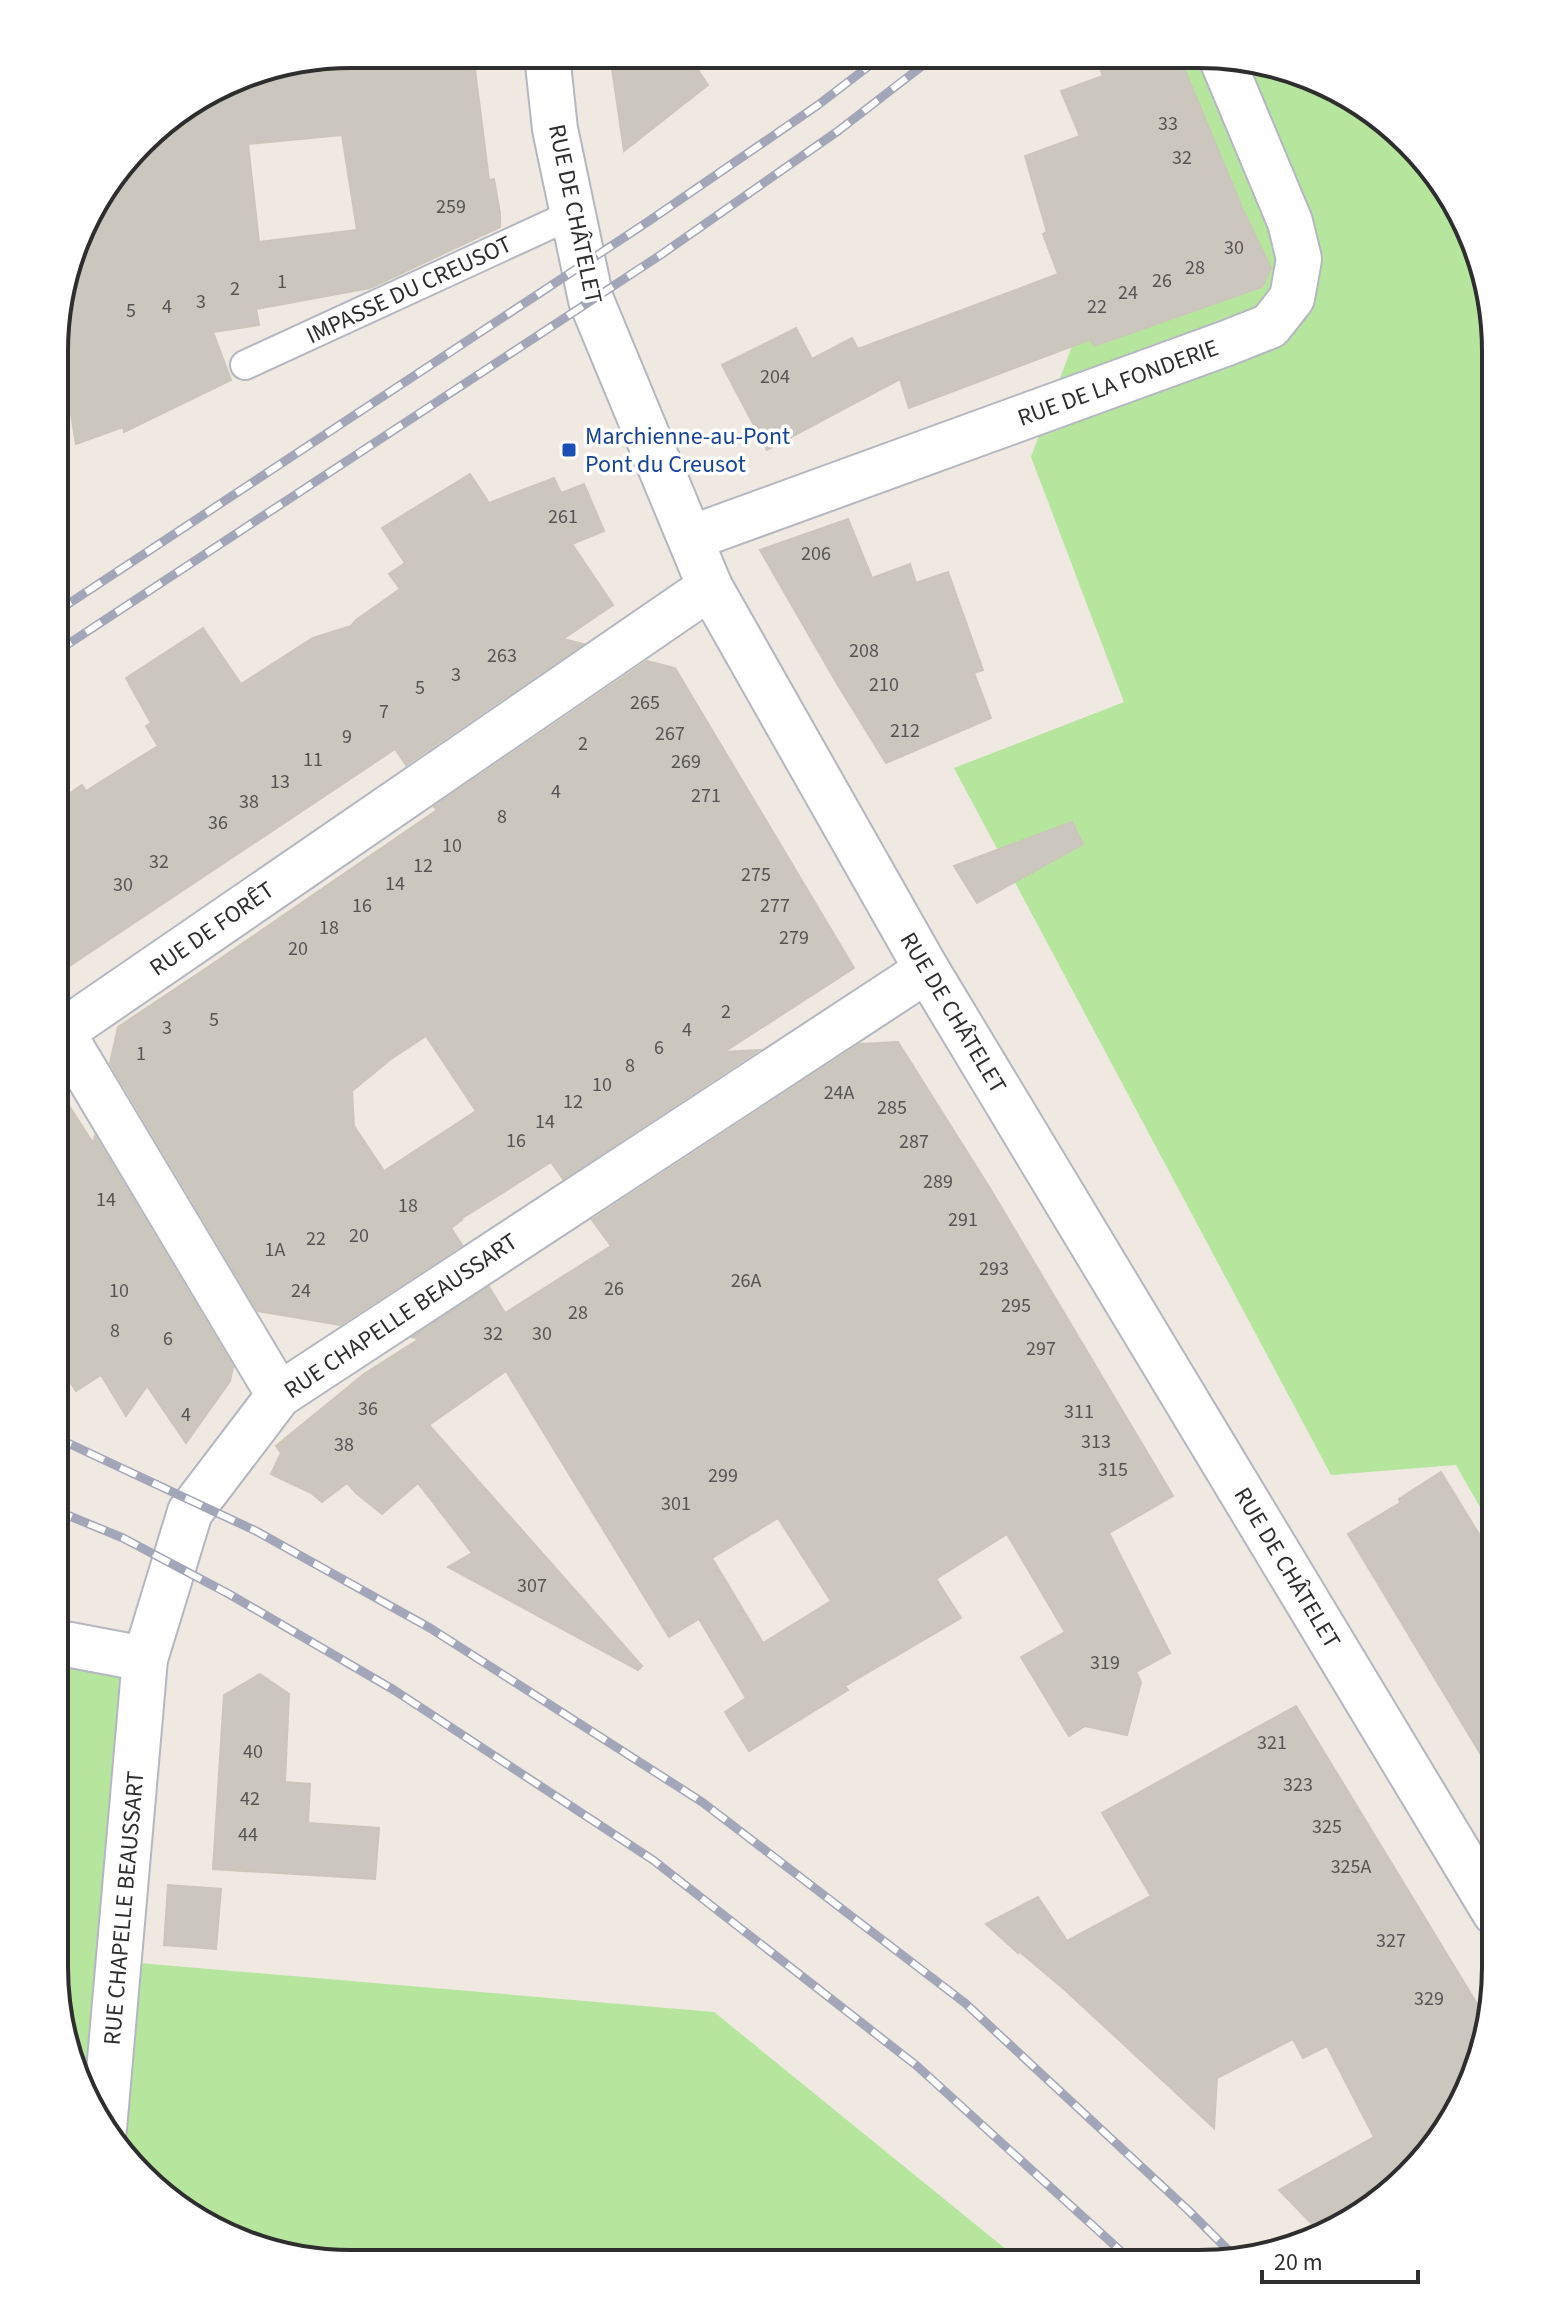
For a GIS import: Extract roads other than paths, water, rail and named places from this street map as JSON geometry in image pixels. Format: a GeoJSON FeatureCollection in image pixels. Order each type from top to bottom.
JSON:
{"type":"FeatureCollection","features":[{"type":"Feature","properties":{"kind":"street","name":"RUE DE CHÂTELET"},"geometry":{"type":"LineString","coordinates":[[548,69],[555,129],[591,300],[710,587],[927,970],[1481,1890]]}},
{"type":"Feature","properties":{"kind":"street","name":"RUE DE LA FONDERIE"},"geometry":{"type":"LineString","coordinates":[[691,538],[1270,326],[1292,298],[1299,259],[1290,222],[1226,69]]}},
{"type":"Feature","properties":{"kind":"street","name":"RUE DE FORÊT"},"geometry":{"type":"LineString","coordinates":[[68,1028],[710,587]]}},
{"type":"Feature","properties":{"kind":"street","name":"RUE CHAPELLE BEAUSSART"},"geometry":{"type":"LineString","coordinates":[[106,2109],[145,1659],[190,1512],[279,1395],[927,970]]}},
{"type":"Feature","properties":{"kind":"street","name":"RUE DE FORÊT"},"geometry":{"type":"LineString","coordinates":[[68,1042],[279,1395]]}},
{"type":"Feature","properties":{"kind":"street"},"geometry":{"type":"LineString","coordinates":[[68,1644],[145,1659]]}},
{"type":"Feature","properties":{"kind":"lane","name":"IMPASSE DU CREUSOT"},"geometry":{"type":"LineString","coordinates":[[245,365],[573,214]]}},
{"type":"Feature","properties":{"kind":"railway"},"geometry":{"type":"LineString","coordinates":[[68,604],[646,223],[818,105],[866,68]]}},
{"type":"Feature","properties":{"kind":"railway"},"geometry":{"type":"LineString","coordinates":[[68,644],[662,254],[838,131],[919,68]]}},
{"type":"Feature","properties":{"kind":"railway"},"geometry":{"type":"LineString","coordinates":[[68,1443],[256,1531],[430,1628],[702,1802],[965,2003],[1227,2249]]}},
{"type":"Feature","properties":{"kind":"railway"},"geometry":{"type":"LineString","coordinates":[[68,1515],[123,1538],[229,1594],[394,1690],[653,1860],[917,2066],[1120,2250]]}},
{"type":"Feature","properties":{"kind":"place","name":"Marchienne-au-Pont Pont du Creusot"},"geometry":{"type":"Point","coordinates":[569,450]}}]}
